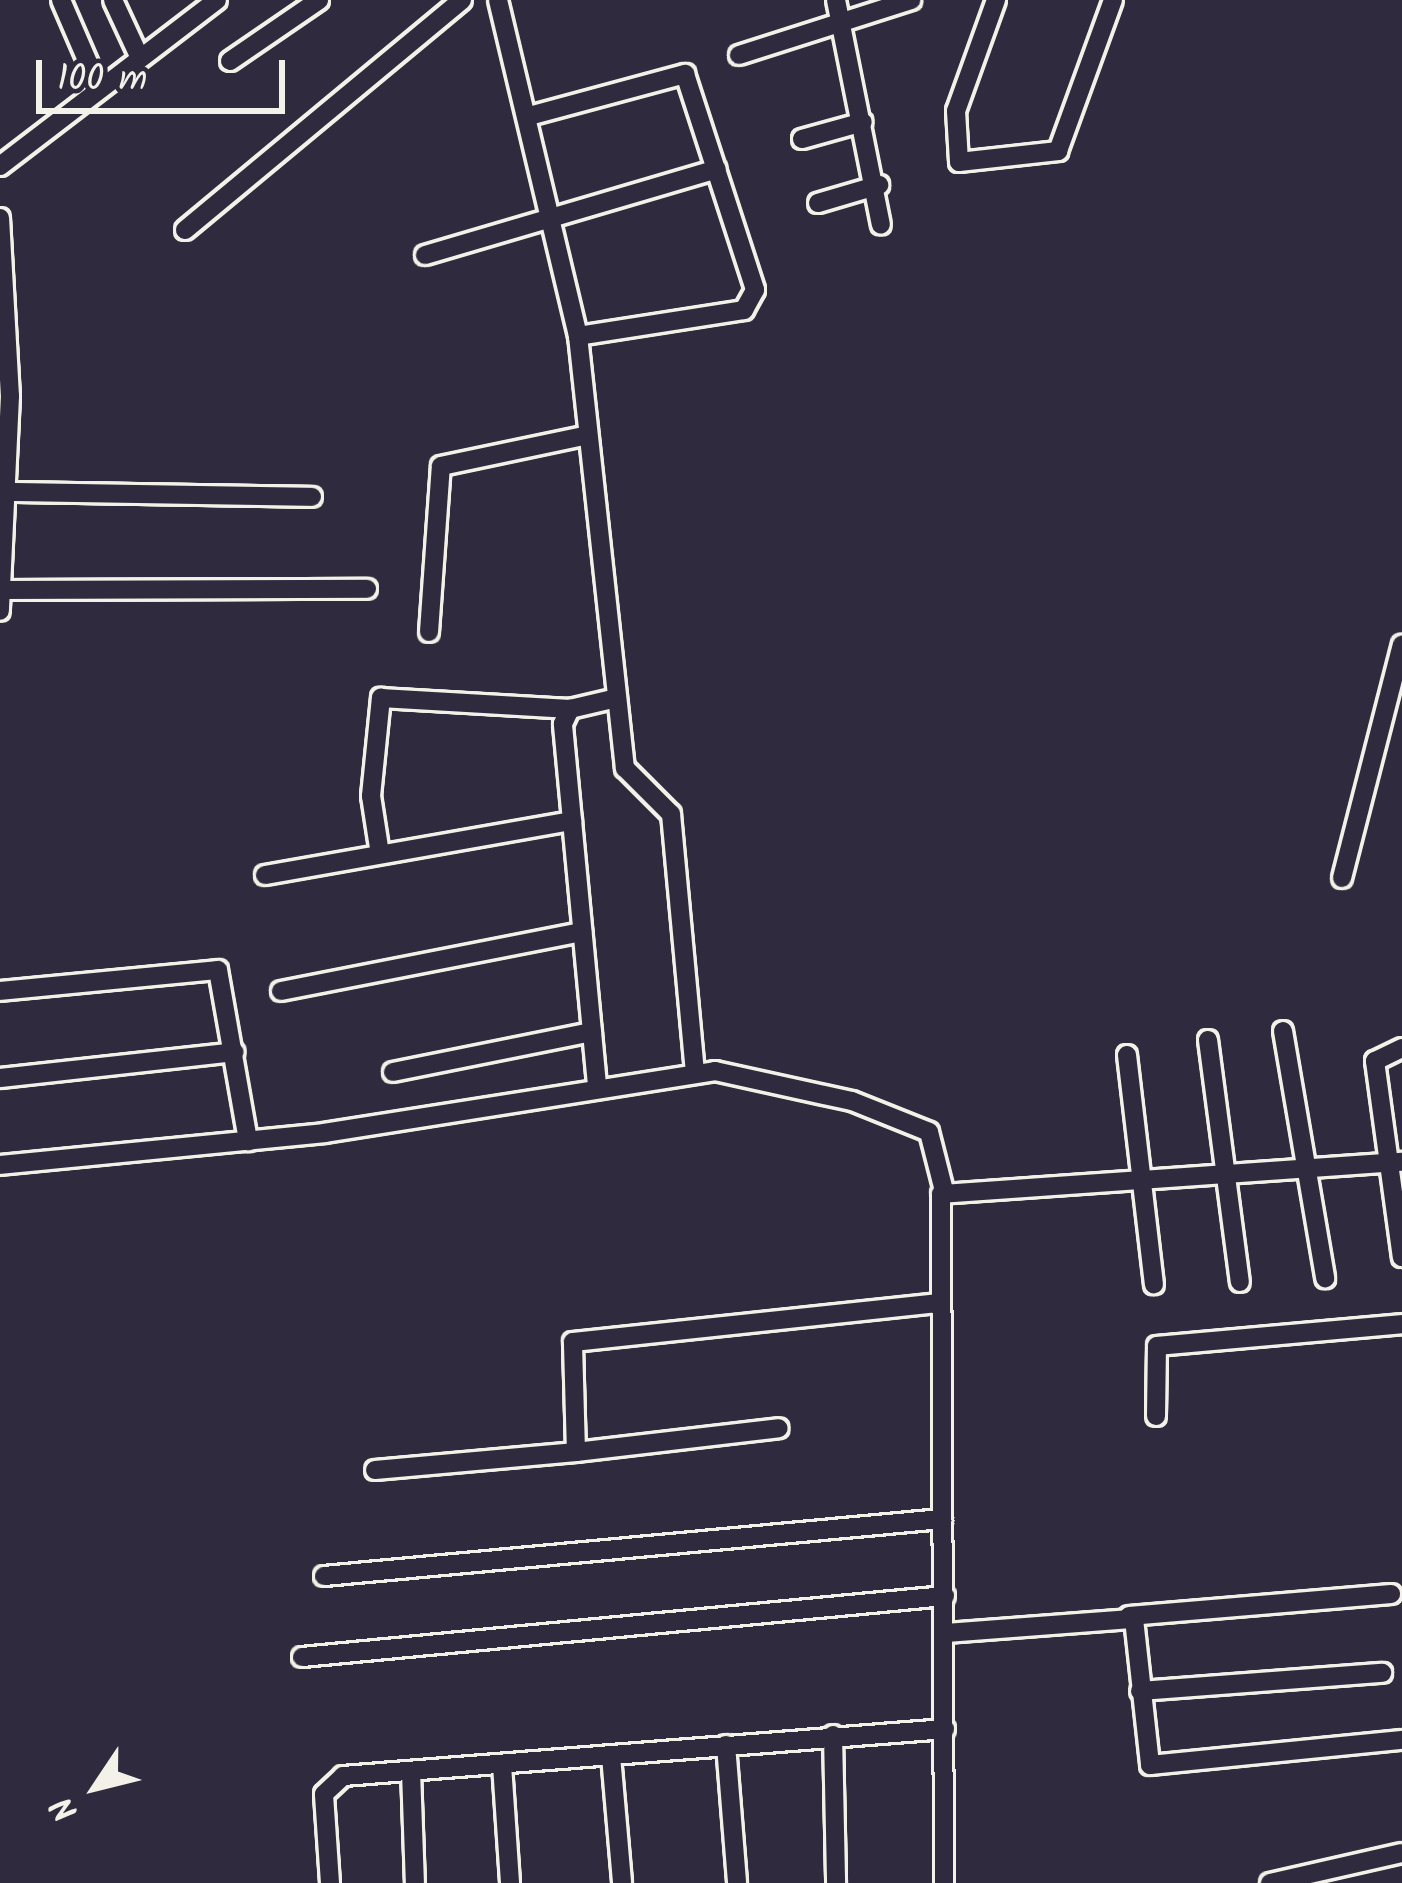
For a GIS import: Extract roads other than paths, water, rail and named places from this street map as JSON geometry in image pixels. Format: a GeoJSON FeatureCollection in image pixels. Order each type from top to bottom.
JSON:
{"type":"FeatureCollection","features":[{"type":"Feature","properties":{"kind":"street"},"geometry":{"type":"LineString","coordinates":[[61,0],[99,88]]}},
{"type":"Feature","properties":{"kind":"street"},"geometry":{"type":"LineString","coordinates":[[113,0],[139,56]]}},
{"type":"Feature","properties":{"kind":"street"},"geometry":{"type":"LineString","coordinates":[[2,157],[217,0]]}},
{"type":"Feature","properties":{"kind":"street"},"geometry":{"type":"LineString","coordinates":[[230,61],[319,0]]}},
{"type":"Feature","properties":{"kind":"street"},"geometry":{"type":"LineString","coordinates":[[185,230],[461,0]]}},
{"type":"Feature","properties":{"kind":"street"},"geometry":{"type":"LineString","coordinates":[[499,0],[556,224],[578,336],[627,776],[671,814],[694,1071]]}},
{"type":"Feature","properties":{"kind":"street"},"geometry":{"type":"LineString","coordinates":[[836,0],[879,185],[881,225]]}},
{"type":"Feature","properties":{"kind":"street"},"geometry":{"type":"LineString","coordinates":[[739,55],[843,27],[911,0]]}},
{"type":"Feature","properties":{"kind":"street"},"geometry":{"type":"LineString","coordinates":[[996,0],[956,111],[958,162],[1058,151],[1113,0]]}},
{"type":"Feature","properties":{"kind":"street"},"geometry":{"type":"LineString","coordinates":[[529,116],[679,70],[717,169],[755,305],[578,336]]}},
{"type":"Feature","properties":{"kind":"street"},"geometry":{"type":"LineString","coordinates":[[802,139],[863,122]]}},
{"type":"Feature","properties":{"kind":"street"},"geometry":{"type":"LineString","coordinates":[[425,255],[556,224],[717,169]]}},
{"type":"Feature","properties":{"kind":"street"},"geometry":{"type":"LineString","coordinates":[[818,203],[879,185]]}},
{"type":"Feature","properties":{"kind":"street"},"geometry":{"type":"LineString","coordinates":[[0,218],[9,492],[8,590],[0,611]]}},
{"type":"Feature","properties":{"kind":"street"},"geometry":{"type":"LineString","coordinates":[[429,632],[441,466],[588,435]]}},
{"type":"Feature","properties":{"kind":"street"},"geometry":{"type":"LineString","coordinates":[[9,492],[312,497]]}},
{"type":"Feature","properties":{"kind":"street"},"geometry":{"type":"LineString","coordinates":[[8,590],[367,589]]}},
{"type":"Feature","properties":{"kind":"street"},"geometry":{"type":"LineString","coordinates":[[1342,878],[1402,645]]}},
{"type":"Feature","properties":{"kind":"street"},"geometry":{"type":"LineString","coordinates":[[380,854],[371,784],[387,693],[571,709],[617,698]]}},
{"type":"Feature","properties":{"kind":"street"},"geometry":{"type":"LineString","coordinates":[[571,709],[572,821],[597,1085]]}},
{"type":"Feature","properties":{"kind":"street"},"geometry":{"type":"LineString","coordinates":[[265,875],[572,821]]}},
{"type":"Feature","properties":{"kind":"street"},"geometry":{"type":"LineString","coordinates":[[281,991],[582,932]]}},
{"type":"Feature","properties":{"kind":"street"},"geometry":{"type":"LineString","coordinates":[[0,991],[218,970],[248,1141]]}},
{"type":"Feature","properties":{"kind":"street"},"geometry":{"type":"LineString","coordinates":[[1283,1031],[1325,1278]]}},
{"type":"Feature","properties":{"kind":"street"},"geometry":{"type":"LineString","coordinates":[[393,1072],[592,1032]]}},
{"type":"Feature","properties":{"kind":"street"},"geometry":{"type":"LineString","coordinates":[[1208,1040],[1240,1282]]}},
{"type":"Feature","properties":{"kind":"street"},"geometry":{"type":"LineString","coordinates":[[1402,1048],[1376,1060],[1396,1162],[1402,1257]]}},
{"type":"Feature","properties":{"kind":"street"},"geometry":{"type":"LineString","coordinates":[[0,1078],[235,1052]]}},
{"type":"Feature","properties":{"kind":"street"},"geometry":{"type":"LineString","coordinates":[[1127,1054],[1154,1284]]}},
{"type":"Feature","properties":{"kind":"street"},"geometry":{"type":"LineString","coordinates":[[0,1165],[248,1141],[694,1071],[814,1090],[928,1132],[944,1191],[940,1303],[946,1634],[944,1883]]}},
{"type":"Feature","properties":{"kind":"street"},"geometry":{"type":"LineString","coordinates":[[944,1191],[1140,1177],[1227,1180],[1396,1162]]}},
{"type":"Feature","properties":{"kind":"street"},"geometry":{"type":"LineString","coordinates":[[576,1452],[573,1342],[940,1303]]}},
{"type":"Feature","properties":{"kind":"street"},"geometry":{"type":"LineString","coordinates":[[1156,1416],[1157,1346],[1402,1324]]}},
{"type":"Feature","properties":{"kind":"street"},"geometry":{"type":"LineString","coordinates":[[375,1470],[779,1428]]}},
{"type":"Feature","properties":{"kind":"street"},"geometry":{"type":"LineString","coordinates":[[324,1576],[942,1519]]}},
{"type":"Feature","properties":{"kind":"street"},"geometry":{"type":"LineString","coordinates":[[946,1634],[1391,1594]]}},
{"type":"Feature","properties":{"kind":"street"},"geometry":{"type":"LineString","coordinates":[[302,1657],[945,1596]]}},
{"type":"Feature","properties":{"kind":"street"},"geometry":{"type":"LineString","coordinates":[[1129,1616],[1150,1765],[1402,1740]]}},
{"type":"Feature","properties":{"kind":"street"},"geometry":{"type":"LineString","coordinates":[[1140,1691],[1382,1673]]}},
{"type":"Feature","properties":{"kind":"street"},"geometry":{"type":"LineString","coordinates":[[331,1883],[326,1785],[411,1771],[945,1729]]}},
{"type":"Feature","properties":{"kind":"street"},"geometry":{"type":"LineString","coordinates":[[833,1735],[836,1883]]}},
{"type":"Feature","properties":{"kind":"street"},"geometry":{"type":"LineString","coordinates":[[726,1745],[737,1883]]}},
{"type":"Feature","properties":{"kind":"street"},"geometry":{"type":"LineString","coordinates":[[611,1756],[622,1883]]}},
{"type":"Feature","properties":{"kind":"street"},"geometry":{"type":"LineString","coordinates":[[502,1765],[510,1883]]}},
{"type":"Feature","properties":{"kind":"street"},"geometry":{"type":"LineString","coordinates":[[411,1771],[415,1883]]}},
{"type":"Feature","properties":{"kind":"street"},"geometry":{"type":"LineString","coordinates":[[1270,1883],[1313,1865],[1402,1853]]}}]}
